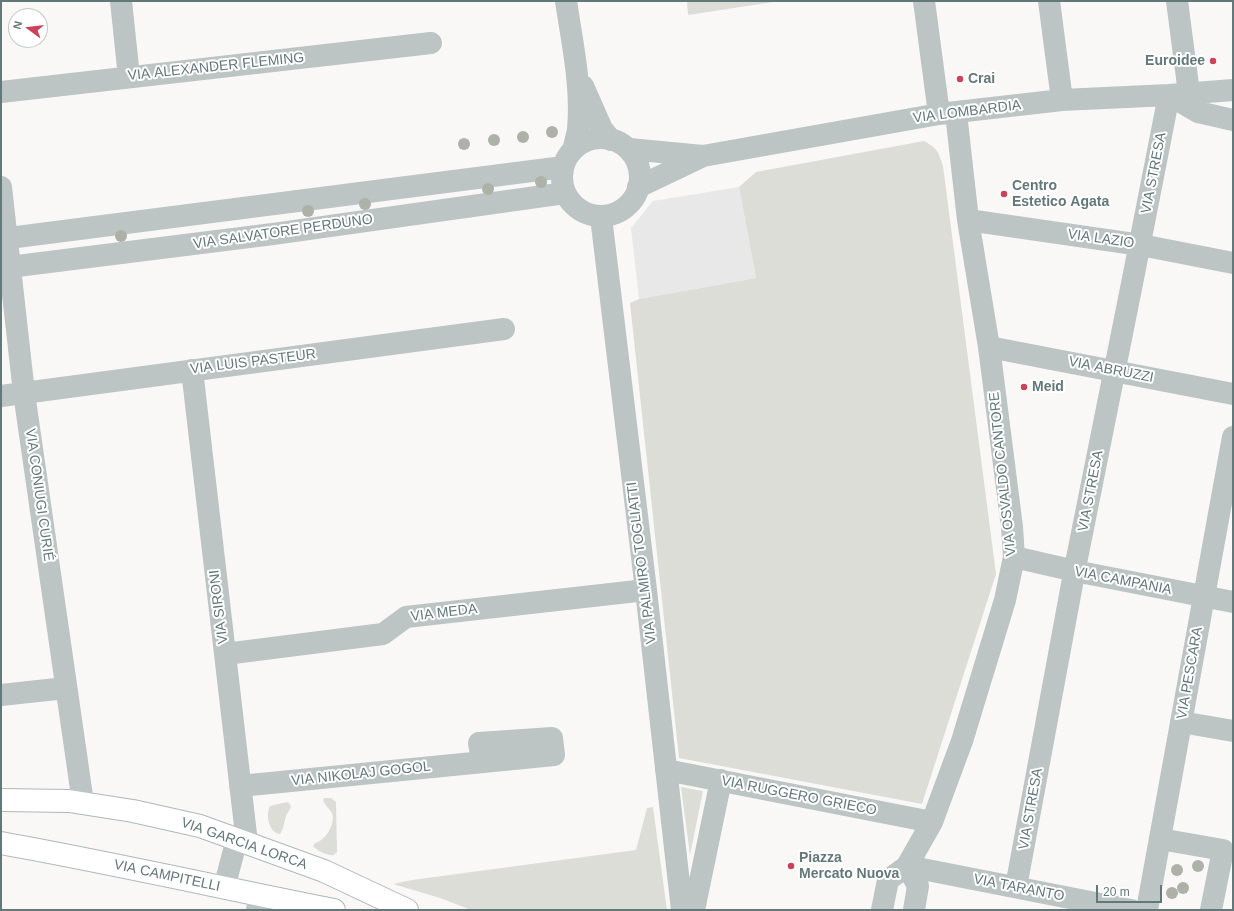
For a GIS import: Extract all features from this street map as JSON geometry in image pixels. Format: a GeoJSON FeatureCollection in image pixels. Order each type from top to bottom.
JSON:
{"type":"FeatureCollection","features":[{"type":"Feature","properties":{"kind":"street"},"geometry":{"type":"LineString","coordinates":[[121,1],[129,77]]}},
{"type":"Feature","properties":{"kind":"street"},"geometry":{"type":"LineString","coordinates":[[566,1],[577,72],[579,114],[578,130],[562,180],[565,193],[573,205],[581,211],[591,215],[611,215],[620,211],[635,197],[640,177],[639,167],[635,158],[602,129],[577,72]]}},
{"type":"Feature","properties":{"kind":"street","name":"VIA OSVALDO CANTORE"},"geometry":{"type":"LineString","coordinates":[[882,910],[888,880],[907,866],[932,822],[966,726],[1005,600],[1014,557],[1012,527],[990,347],[948,114],[924,1]]}},
{"type":"Feature","properties":{"kind":"street"},"geometry":{"type":"LineString","coordinates":[[1049,1],[1062,100]]}},
{"type":"Feature","properties":{"kind":"street","name":"VIA STRESA"},"geometry":{"type":"LineString","coordinates":[[1016,887],[1114,371],[1141,245],[1179,94],[1177,1]]}},
{"type":"Feature","properties":{"kind":"street","name":"VIA ALEXANDER FLEMING"},"geometry":{"type":"LineString","coordinates":[[1,92],[431,43]]}},
{"type":"Feature","properties":{"kind":"street","name":"VIA LOMBARDIA"},"geometry":{"type":"LineString","coordinates":[[638,187],[703,156],[948,114],[1062,100],[1233,90]]}},
{"type":"Feature","properties":{"kind":"street"},"geometry":{"type":"LineString","coordinates":[[1179,94],[1198,112],[1233,120]]}},
{"type":"Feature","properties":{"kind":"street"},"geometry":{"type":"LineString","coordinates":[[568,158],[581,143],[591,140],[601,138],[620,144]]}},
{"type":"Feature","properties":{"kind":"street","name":"VIA LOMBARDIA"},"geometry":{"type":"LineString","coordinates":[[620,144],[703,156]]}},
{"type":"Feature","properties":{"kind":"street","name":"VIA SALVATORE PERDUNO"},"geometry":{"type":"LineString","coordinates":[[4,238],[568,158]]}},
{"type":"Feature","properties":{"kind":"street","name":"VIA CONIUGI CURIÉ"},"geometry":{"type":"LineString","coordinates":[[1,187],[5,268],[83,803]]}},
{"type":"Feature","properties":{"kind":"street","name":"VIA SALVATORE PERDUNO"},"geometry":{"type":"LineString","coordinates":[[5,268],[273,234],[565,193]]}},
{"type":"Feature","properties":{"kind":"street","name":"VIA PALMIRO TOGLIATTI"},"geometry":{"type":"LineString","coordinates":[[601,216],[646,590],[682,910]]}},
{"type":"Feature","properties":{"kind":"street","name":"VIA LAZIO"},"geometry":{"type":"LineString","coordinates":[[968,220],[1141,245],[1233,263]]}},
{"type":"Feature","properties":{"kind":"street","name":"VIA LUIS PASTEUR"},"geometry":{"type":"LineString","coordinates":[[1,396],[504,329]]}},
{"type":"Feature","properties":{"kind":"street","name":"VIA ABRUZZI"},"geometry":{"type":"LineString","coordinates":[[990,347],[1233,394]]}},
{"type":"Feature","properties":{"kind":"street","name":"VIA SIRONI"},"geometry":{"type":"LineString","coordinates":[[192,370],[240,786],[242,841]]}},
{"type":"Feature","properties":{"kind":"street","name":"VIA PESCARA"},"geometry":{"type":"LineString","coordinates":[[1147,910],[1233,437]]}},
{"type":"Feature","properties":{"kind":"street","name":"VIA CAMPANIA"},"geometry":{"type":"LineString","coordinates":[[1014,557],[1075,571],[1233,602]]}},
{"type":"Feature","properties":{"kind":"street","name":"VIA MEDA"},"geometry":{"type":"LineString","coordinates":[[225,654],[384,634],[406,617],[646,590]]}},
{"type":"Feature","properties":{"kind":"street"},"geometry":{"type":"LineString","coordinates":[[1,695],[66,688]]}},
{"type":"Feature","properties":{"kind":"street"},"geometry":{"type":"LineString","coordinates":[[1181,722],[1233,731]]}},
{"type":"Feature","properties":{"kind":"street","name":"VIA NIKOLAJ GOGOL"},"geometry":{"type":"LineString","coordinates":[[240,786],[482,762]]}},
{"type":"Feature","properties":{"kind":"street","name":"VIA RUGGERO GRIECO"},"geometry":{"type":"LineString","coordinates":[[666,770],[932,822]]}},
{"type":"Feature","properties":{"kind":"street"},"geometry":{"type":"LineString","coordinates":[[694,910],[721,780]]}},
{"type":"Feature","properties":{"kind":"street","name":"VIA GARCIA LORCA"},"geometry":{"type":"LineString","coordinates":[[1,800],[70,801],[133,811],[200,826],[324,871],[408,910]]}},
{"type":"Feature","properties":{"kind":"street"},"geometry":{"type":"LineString","coordinates":[[1160,839],[1223,850],[1225,879],[1211,910]]}},
{"type":"Feature","properties":{"kind":"street"},"geometry":{"type":"LineString","coordinates":[[224,888],[242,841]]}},
{"type":"Feature","properties":{"kind":"street","name":"VIA CAMPITELLI"},"geometry":{"type":"LineString","coordinates":[[1,843],[224,888],[258,903],[334,910]]}},
{"type":"Feature","properties":{"kind":"street"},"geometry":{"type":"LineString","coordinates":[[907,866],[918,886],[914,910]]}},
{"type":"Feature","properties":{"kind":"street","name":"VIA TARANTO"},"geometry":{"type":"LineString","coordinates":[[907,866],[1131,910]]}},
{"type":"Feature","properties":{"kind":"shaded area"},"geometry":{"type":"Polygon","coordinates":[[[687,1],[780,1],[688,15],[687,1]]]}},
{"type":"Feature","properties":{"kind":"shaded area"},"geometry":{"type":"Polygon","coordinates":[[[924,141],[937,151],[943,166],[996,574],[922,804],[679,758],[630,303],[639,299],[756,278],[739,187],[756,172],[924,141]]]}},
{"type":"Feature","properties":{"kind":"shaded area"},"geometry":{"type":"Polygon","coordinates":[[[739,187],[756,278],[639,299],[631,228],[653,201],[739,187]]]}},
{"type":"Feature","properties":{"kind":"shaded area"},"geometry":{"type":"Polygon","coordinates":[[[681,787],[703,791],[690,855],[681,787]]]}},
{"type":"Feature","properties":{"kind":"shaded area"},"geometry":{"type":"Polygon","coordinates":[[[324,798],[331,798],[336,802],[337,852],[334,855],[323,853],[313,846],[326,836],[331,827],[333,817],[323,800],[324,798]]]}},
{"type":"Feature","properties":{"kind":"shaded area"},"geometry":{"type":"Polygon","coordinates":[[[287,802],[291,807],[286,816],[280,834],[276,833],[271,827],[268,819],[270,806],[287,802]]]}},
{"type":"Feature","properties":{"kind":"shaded area"},"geometry":{"type":"Polygon","coordinates":[[[653,807],[667,910],[471,910],[440,898],[393,884],[412,880],[636,850],[647,808],[653,807]]]}},
{"type":"Feature","properties":{"kind":"place","name":"Euroidee"},"geometry":{"type":"Point","coordinates":[1213,61]}},
{"type":"Feature","properties":{"kind":"place","name":"Crai"},"geometry":{"type":"Point","coordinates":[960,79]}},
{"type":"Feature","properties":{"kind":"place","name":"Centro Estetico Agata"},"geometry":{"type":"Point","coordinates":[1004,194]}},
{"type":"Feature","properties":{"kind":"place","name":"Meid"},"geometry":{"type":"Point","coordinates":[1024,387]}},
{"type":"Feature","properties":{"kind":"place","name":"Piazza Mercato Nuova"},"geometry":{"type":"Point","coordinates":[791,866]}}]}
